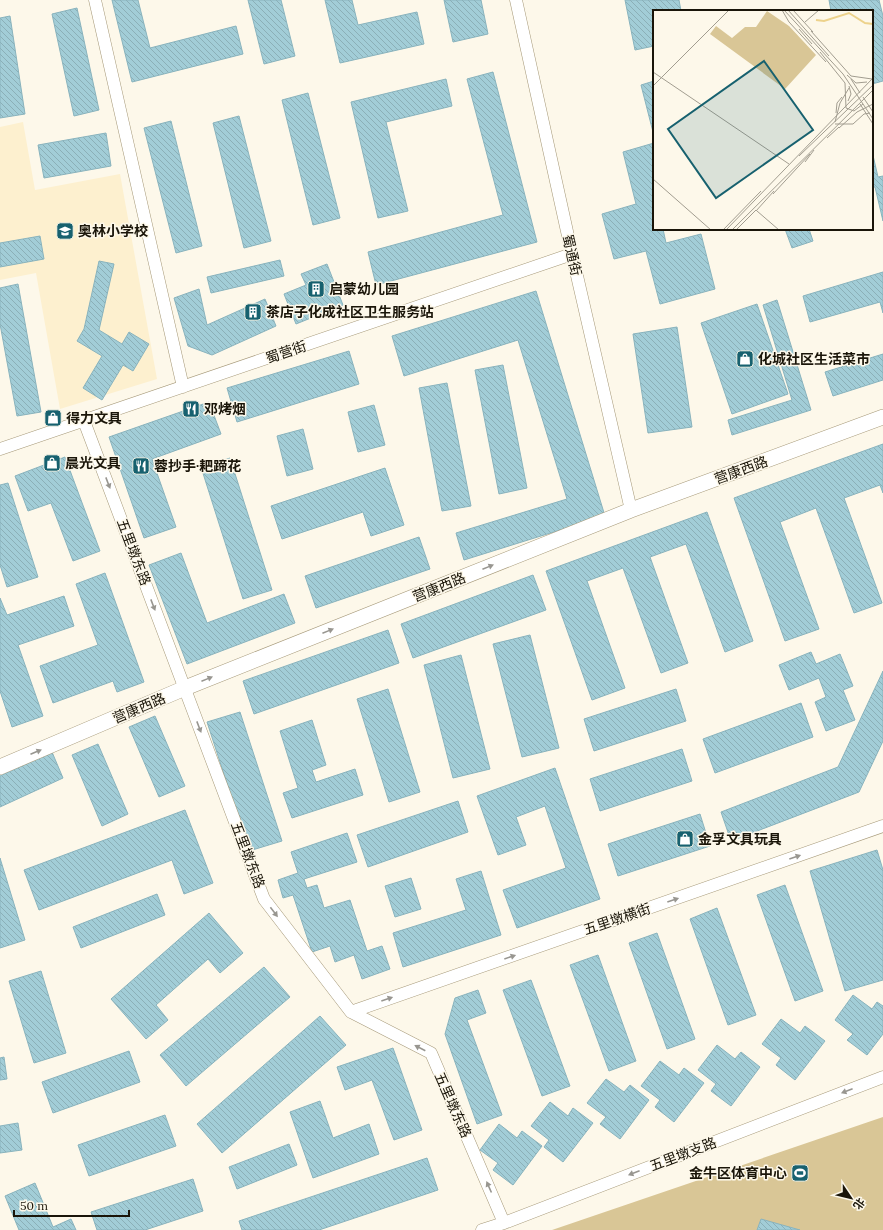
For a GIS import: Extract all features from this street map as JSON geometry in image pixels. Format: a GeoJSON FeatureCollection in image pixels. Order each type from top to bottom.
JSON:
{"type":"FeatureCollection","features":[{"type":"Feature","properties":{"kind":"street"},"geometry":{"type":"LineString","coordinates":[[95,0],[183,387]]}},
{"type":"Feature","properties":{"kind":"street","name":"蜀通街"},"geometry":{"type":"LineString","coordinates":[[516,0],[572,254],[631,510]]}},
{"type":"Feature","properties":{"kind":"street","name":"蜀营街"},"geometry":{"type":"LineString","coordinates":[[0,450],[572,254]]}},
{"type":"Feature","properties":{"kind":"street","name":"营康西路"},"geometry":{"type":"LineString","coordinates":[[0,767],[185,688],[631,510],[883,417]]}},
{"type":"Feature","properties":{"kind":"street","name":"五里墩东路"},"geometry":{"type":"LineString","coordinates":[[84,421],[264,899],[351,1012],[431,1053],[504,1223]]}},
{"type":"Feature","properties":{"kind":"street","name":"五里墩横街"},"geometry":{"type":"LineString","coordinates":[[351,1012],[883,826]]}},
{"type":"Feature","properties":{"kind":"street","name":"五里墩支路"},"geometry":{"type":"LineString","coordinates":[[482,1230],[504,1223],[883,1077]]}},
{"type":"Feature","properties":{"kind":"shaded area","name":"奥林小学校"},"geometry":{"type":"Polygon","coordinates":[[[23,122],[35,190],[120,174],[157,379],[60,409],[36,273],[0,280],[0,127],[23,122]]]}},
{"type":"Feature","properties":{"kind":"shaded area","name":"金牛区体育中心"},"geometry":{"type":"Polygon","coordinates":[[[883,1117],[883,1230],[552,1230],[883,1117]]]}},
{"type":"Feature","properties":{"kind":"building"},"geometry":{"type":"Polygon","coordinates":[[[112,0],[138,0],[150,48],[236,26],[243,54],[132,82],[112,0]]]}},
{"type":"Feature","properties":{"kind":"building"},"geometry":{"type":"Polygon","coordinates":[[[248,0],[281,0],[295,56],[264,64],[248,0]]]}},
{"type":"Feature","properties":{"kind":"building"},"geometry":{"type":"Polygon","coordinates":[[[325,0],[352,0],[358,25],[417,12],[424,44],[340,63],[325,0]]]}},
{"type":"Feature","properties":{"kind":"building"},"geometry":{"type":"Polygon","coordinates":[[[444,0],[481,0],[488,34],[453,42],[444,0]]]}},
{"type":"Feature","properties":{"kind":"building"},"geometry":{"type":"Polygon","coordinates":[[[625,0],[679,0],[681,10],[653,10],[653,46],[635,50],[625,0]]]}},
{"type":"Feature","properties":{"kind":"building"},"geometry":{"type":"Polygon","coordinates":[[[829,0],[879,0],[883,16],[883,81],[873,84],[873,10],[831,10],[829,0]]]}},
{"type":"Feature","properties":{"kind":"building"},"geometry":{"type":"Polygon","coordinates":[[[77,8],[99,110],[74,116],[52,14],[77,8]]]}},
{"type":"Feature","properties":{"kind":"building"},"geometry":{"type":"Polygon","coordinates":[[[10,16],[25,114],[0,118],[0,18],[10,16]]]}},
{"type":"Feature","properties":{"kind":"building"},"geometry":{"type":"Polygon","coordinates":[[[493,72],[537,242],[376,285],[368,252],[503,215],[467,79],[493,72]]]}},
{"type":"Feature","properties":{"kind":"building"},"geometry":{"type":"Polygon","coordinates":[[[446,79],[452,106],[386,122],[408,211],[378,218],[351,102],[446,79]]]}},
{"type":"Feature","properties":{"kind":"building"},"geometry":{"type":"Polygon","coordinates":[[[653,81],[653,132],[641,85],[653,81]]]}},
{"type":"Feature","properties":{"kind":"building"},"geometry":{"type":"Polygon","coordinates":[[[308,93],[340,218],[313,225],[282,100],[308,93]]]}},
{"type":"Feature","properties":{"kind":"building"},"geometry":{"type":"Polygon","coordinates":[[[239,116],[271,241],[244,248],[213,123],[239,116]]]}},
{"type":"Feature","properties":{"kind":"building"},"geometry":{"type":"Polygon","coordinates":[[[171,121],[202,246],[176,253],[144,128],[171,121]]]}},
{"type":"Feature","properties":{"kind":"building"},"geometry":{"type":"Polygon","coordinates":[[[106,133],[111,166],[44,178],[38,145],[106,133]]]}},
{"type":"Feature","properties":{"kind":"building"},"geometry":{"type":"Polygon","coordinates":[[[653,143],[653,230],[663,230],[666,243],[701,234],[715,289],[660,304],[646,251],[614,259],[602,214],[636,204],[623,152],[653,143]]]}},
{"type":"Feature","properties":{"kind":"building"},"geometry":{"type":"Polygon","coordinates":[[[873,155],[878,177],[883,176],[883,221],[875,187],[873,187],[873,155]]]}},
{"type":"Feature","properties":{"kind":"building"},"geometry":{"type":"Polygon","coordinates":[[[785,230],[809,230],[813,241],[792,248],[785,230]]]}},
{"type":"Feature","properties":{"kind":"building"},"geometry":{"type":"Polygon","coordinates":[[[40,236],[44,259],[0,267],[0,243],[40,236]]]}},
{"type":"Feature","properties":{"kind":"building"},"geometry":{"type":"Polygon","coordinates":[[[280,260],[284,276],[211,293],[207,277],[280,260]]]}},
{"type":"Feature","properties":{"kind":"building"},"geometry":{"type":"Polygon","coordinates":[[[99,261],[114,264],[99,330],[122,344],[129,332],[149,344],[133,371],[123,365],[102,400],[83,388],[102,356],[77,341],[84,329],[99,261]]]}},
{"type":"Feature","properties":{"kind":"building","name":"启蒙幼儿园"},"geometry":{"type":"Polygon","coordinates":[[[327,264],[343,305],[296,324],[284,294],[306,285],[301,274],[327,264]]]}},
{"type":"Feature","properties":{"kind":"building"},"geometry":{"type":"Polygon","coordinates":[[[883,272],[883,313],[880,302],[810,322],[803,296],[883,272]]]}},
{"type":"Feature","properties":{"kind":"building"},"geometry":{"type":"Polygon","coordinates":[[[18,284],[41,412],[17,416],[0,324],[0,288],[18,284]]]}},
{"type":"Feature","properties":{"kind":"building","name":"茶店子化成社区卫生服务站"},"geometry":{"type":"Polygon","coordinates":[[[199,289],[207,325],[265,299],[276,326],[212,355],[188,346],[174,298],[199,289]]]}},
{"type":"Feature","properties":{"kind":"building"},"geometry":{"type":"Polygon","coordinates":[[[536,291],[605,516],[464,560],[456,533],[567,499],[518,340],[404,376],[392,336],[536,291]]]}},
{"type":"Feature","properties":{"kind":"building"},"geometry":{"type":"Polygon","coordinates":[[[777,300],[811,410],[732,435],[728,420],[792,400],[763,305],[777,300]]]}},
{"type":"Feature","properties":{"kind":"building","name":"化城社区生活菜市"},"geometry":{"type":"Polygon","coordinates":[[[757,304],[788,394],[732,414],[701,323],[757,304]]]}},
{"type":"Feature","properties":{"kind":"building"},"geometry":{"type":"Polygon","coordinates":[[[677,327],[692,427],[648,433],[633,334],[677,327]]]}},
{"type":"Feature","properties":{"kind":"building"},"geometry":{"type":"Polygon","coordinates":[[[349,351],[359,384],[237,422],[227,388],[349,351]]]}},
{"type":"Feature","properties":{"kind":"building"},"geometry":{"type":"Polygon","coordinates":[[[883,354],[883,380],[833,396],[825,372],[883,354]]]}},
{"type":"Feature","properties":{"kind":"building"},"geometry":{"type":"Polygon","coordinates":[[[503,365],[527,488],[499,494],[475,370],[503,365]]]}},
{"type":"Feature","properties":{"kind":"building"},"geometry":{"type":"Polygon","coordinates":[[[447,383],[471,506],[442,511],[419,388],[447,383]]]}},
{"type":"Feature","properties":{"kind":"building"},"geometry":{"type":"Polygon","coordinates":[[[209,402],[221,434],[152,459],[176,527],[144,538],[109,437],[209,402]]]}},
{"type":"Feature","properties":{"kind":"building"},"geometry":{"type":"Polygon","coordinates":[[[374,405],[385,445],[358,452],[348,412],[374,405]]]}},
{"type":"Feature","properties":{"kind":"building"},"geometry":{"type":"Polygon","coordinates":[[[303,429],[313,469],[287,476],[277,436],[303,429]]]}},
{"type":"Feature","properties":{"kind":"building"},"geometry":{"type":"Polygon","coordinates":[[[883,444],[883,493],[880,485],[844,498],[882,603],[854,613],[816,508],[780,522],[819,629],[785,641],[734,498],[883,444]]]}},
{"type":"Feature","properties":{"kind":"building"},"geometry":{"type":"Polygon","coordinates":[[[65,457],[100,551],[73,561],[51,503],[28,511],[15,476],[65,457]]]}},
{"type":"Feature","properties":{"kind":"building"},"geometry":{"type":"Polygon","coordinates":[[[230,458],[272,590],[243,599],[201,467],[230,458]]]}},
{"type":"Feature","properties":{"kind":"building"},"geometry":{"type":"Polygon","coordinates":[[[385,468],[404,525],[371,536],[363,512],[282,539],[271,506],[385,468]]]}},
{"type":"Feature","properties":{"kind":"building"},"geometry":{"type":"Polygon","coordinates":[[[8,483],[38,577],[7,587],[0,565],[0,485],[8,483]]]}},
{"type":"Feature","properties":{"kind":"building"},"geometry":{"type":"Polygon","coordinates":[[[707,512],[753,641],[725,652],[686,544],[650,557],[688,663],[661,673],[623,568],[587,581],[625,688],[592,700],[546,571],[707,512]]]}},
{"type":"Feature","properties":{"kind":"building"},"geometry":{"type":"Polygon","coordinates":[[[419,537],[430,569],[316,608],[305,576],[419,537]]]}},
{"type":"Feature","properties":{"kind":"building"},"geometry":{"type":"Polygon","coordinates":[[[181,553],[207,623],[284,594],[295,623],[187,664],[149,565],[181,553]]]}},
{"type":"Feature","properties":{"kind":"building"},"geometry":{"type":"Polygon","coordinates":[[[105,573],[144,682],[117,692],[113,681],[53,703],[40,666],[98,645],[76,584],[105,573]]]}},
{"type":"Feature","properties":{"kind":"building"},"geometry":{"type":"Polygon","coordinates":[[[533,575],[546,610],[413,658],[401,624],[533,575]]]}},
{"type":"Feature","properties":{"kind":"building"},"geometry":{"type":"Polygon","coordinates":[[[64,596],[74,626],[18,645],[43,716],[12,727],[0,691],[0,598],[7,615],[64,596]]]}},
{"type":"Feature","properties":{"kind":"building"},"geometry":{"type":"Polygon","coordinates":[[[388,630],[399,663],[254,714],[243,681],[388,630]]]}},
{"type":"Feature","properties":{"kind":"building"},"geometry":{"type":"Polygon","coordinates":[[[530,635],[559,748],[522,757],[493,644],[530,635]]]}},
{"type":"Feature","properties":{"kind":"building"},"geometry":{"type":"Polygon","coordinates":[[[811,652],[816,664],[840,654],[853,686],[843,690],[855,720],[826,731],[815,702],[826,697],[819,678],[789,690],[779,665],[811,652]]]}},
{"type":"Feature","properties":{"kind":"building"},"geometry":{"type":"Polygon","coordinates":[[[461,655],[490,769],[453,778],[424,665],[461,655]]]}},
{"type":"Feature","properties":{"kind":"building"},"geometry":{"type":"Polygon","coordinates":[[[883,671],[883,741],[859,792],[731,841],[721,812],[838,767],[883,671]]]}},
{"type":"Feature","properties":{"kind":"building"},"geometry":{"type":"Polygon","coordinates":[[[388,689],[420,792],[389,802],[357,699],[388,689]]]}},
{"type":"Feature","properties":{"kind":"building"},"geometry":{"type":"Polygon","coordinates":[[[676,689],[686,721],[594,751],[584,719],[676,689]]]}},
{"type":"Feature","properties":{"kind":"building"},"geometry":{"type":"Polygon","coordinates":[[[801,703],[813,737],[715,773],[703,739],[801,703]]]}},
{"type":"Feature","properties":{"kind":"building"},"geometry":{"type":"Polygon","coordinates":[[[240,712],[282,841],[249,851],[207,722],[240,712]]]}},
{"type":"Feature","properties":{"kind":"building"},"geometry":{"type":"Polygon","coordinates":[[[155,716],[185,786],[159,797],[129,727],[155,716]]]}},
{"type":"Feature","properties":{"kind":"building"},"geometry":{"type":"Polygon","coordinates":[[[312,720],[326,765],[312,770],[316,782],[355,769],[363,795],[292,818],[283,793],[298,788],[280,731],[312,720]]]}},
{"type":"Feature","properties":{"kind":"building"},"geometry":{"type":"Polygon","coordinates":[[[98,744],[128,814],[102,826],[72,755],[98,744]]]}},
{"type":"Feature","properties":{"kind":"building"},"geometry":{"type":"Polygon","coordinates":[[[682,749],[692,781],[600,811],[590,779],[682,749]]]}},
{"type":"Feature","properties":{"kind":"building"},"geometry":{"type":"Polygon","coordinates":[[[52,752],[63,778],[0,807],[0,776],[52,752]]]}},
{"type":"Feature","properties":{"kind":"building"},"geometry":{"type":"Polygon","coordinates":[[[555,768],[600,899],[517,928],[503,890],[566,868],[545,806],[516,817],[526,845],[498,855],[477,796],[555,768]]]}},
{"type":"Feature","properties":{"kind":"building"},"geometry":{"type":"Polygon","coordinates":[[[458,801],[468,832],[368,867],[357,835],[458,801]]]}},
{"type":"Feature","properties":{"kind":"building"},"geometry":{"type":"Polygon","coordinates":[[[185,810],[213,883],[184,894],[172,860],[39,910],[24,870],[185,810]]]}},
{"type":"Feature","properties":{"kind":"building"},"geometry":{"type":"Polygon","coordinates":[[[700,814],[710,846],[618,876],[608,844],[700,814]]]}},
{"type":"Feature","properties":{"kind":"building"},"geometry":{"type":"Polygon","coordinates":[[[347,833],[357,862],[304,879],[307,888],[317,885],[324,908],[350,900],[367,951],[382,946],[390,969],[362,979],[354,955],[335,962],[330,946],[312,952],[293,895],[283,898],[278,880],[298,873],[291,852],[347,833]]]}},
{"type":"Feature","properties":{"kind":"building"},"geometry":{"type":"Polygon","coordinates":[[[877,850],[883,870],[883,980],[845,991],[810,871],[877,850]]]}},
{"type":"Feature","properties":{"kind":"building"},"geometry":{"type":"Polygon","coordinates":[[[0,858],[25,940],[0,948],[0,858]]]}},
{"type":"Feature","properties":{"kind":"building"},"geometry":{"type":"Polygon","coordinates":[[[481,871],[501,935],[403,967],[393,933],[466,910],[456,879],[481,871]]]}},
{"type":"Feature","properties":{"kind":"building"},"geometry":{"type":"Polygon","coordinates":[[[411,878],[421,909],[395,917],[385,886],[411,878]]]}},
{"type":"Feature","properties":{"kind":"building"},"geometry":{"type":"Polygon","coordinates":[[[785,885],[823,991],[795,1001],[757,895],[785,885]]]}},
{"type":"Feature","properties":{"kind":"building"},"geometry":{"type":"Polygon","coordinates":[[[157,894],[165,915],[81,948],[73,927],[157,894]]]}},
{"type":"Feature","properties":{"kind":"building"},"geometry":{"type":"Polygon","coordinates":[[[717,908],[756,1015],[728,1025],[690,919],[717,908]]]}},
{"type":"Feature","properties":{"kind":"building"},"geometry":{"type":"Polygon","coordinates":[[[209,913],[243,953],[220,973],[208,959],[156,1005],[168,1020],[146,1039],[111,999],[209,913]]]}},
{"type":"Feature","properties":{"kind":"building"},"geometry":{"type":"Polygon","coordinates":[[[657,933],[695,1039],[667,1049],[629,943],[657,933]]]}},
{"type":"Feature","properties":{"kind":"building"},"geometry":{"type":"Polygon","coordinates":[[[598,955],[636,1061],[609,1071],[570,965],[598,955]]]}},
{"type":"Feature","properties":{"kind":"building"},"geometry":{"type":"Polygon","coordinates":[[[264,967],[290,997],[186,1086],[160,1055],[264,967]]]}},
{"type":"Feature","properties":{"kind":"building"},"geometry":{"type":"Polygon","coordinates":[[[41,971],[66,1053],[34,1063],[9,981],[41,971]]]}},
{"type":"Feature","properties":{"kind":"building"},"geometry":{"type":"Polygon","coordinates":[[[531,980],[570,1086],[542,1096],[503,990],[531,980]]]}},
{"type":"Feature","properties":{"kind":"building"},"geometry":{"type":"Polygon","coordinates":[[[478,990],[486,1013],[467,1020],[502,1115],[477,1124],[445,1034],[455,998],[478,990]]]}},
{"type":"Feature","properties":{"kind":"building"},"geometry":{"type":"Polygon","coordinates":[[[853,995],[872,1009],[877,1002],[883,1006],[883,1034],[867,1055],[847,1040],[853,1034],[835,1020],[853,995]]]}},
{"type":"Feature","properties":{"kind":"building"},"geometry":{"type":"Polygon","coordinates":[[[320,1016],[346,1045],[222,1153],[197,1124],[320,1016]]]}},
{"type":"Feature","properties":{"kind":"building"},"geometry":{"type":"Polygon","coordinates":[[[781,1019],[800,1033],[805,1026],[825,1041],[795,1080],[776,1065],[781,1058],[762,1044],[781,1019]]]}},
{"type":"Feature","properties":{"kind":"building"},"geometry":{"type":"Polygon","coordinates":[[[717,1045],[735,1059],[741,1052],[760,1067],[731,1106],[711,1091],[716,1084],[698,1070],[717,1045]]]}},
{"type":"Feature","properties":{"kind":"building"},"geometry":{"type":"Polygon","coordinates":[[[393,1048],[422,1130],[394,1140],[372,1080],[345,1090],[337,1067],[393,1048]]]}},
{"type":"Feature","properties":{"kind":"building"},"geometry":{"type":"Polygon","coordinates":[[[129,1051],[140,1082],[53,1113],[42,1082],[129,1051]]]}},
{"type":"Feature","properties":{"kind":"building"},"geometry":{"type":"Polygon","coordinates":[[[4,1057],[7,1079],[0,1080],[0,1058],[4,1057]]]}},
{"type":"Feature","properties":{"kind":"building"},"geometry":{"type":"Polygon","coordinates":[[[660,1061],[679,1075],[684,1068],[704,1083],[674,1122],[655,1107],[660,1100],[641,1086],[660,1061]]]}},
{"type":"Feature","properties":{"kind":"building"},"geometry":{"type":"Polygon","coordinates":[[[606,1079],[624,1092],[630,1085],[649,1100],[620,1139],[600,1124],[606,1117],[587,1103],[606,1079]]]}},
{"type":"Feature","properties":{"kind":"building"},"geometry":{"type":"Polygon","coordinates":[[[320,1101],[333,1138],[369,1124],[379,1154],[313,1178],[290,1112],[320,1101]]]}},
{"type":"Feature","properties":{"kind":"building"},"geometry":{"type":"Polygon","coordinates":[[[550,1102],[568,1116],[573,1108],[593,1123],[563,1162],[544,1147],[549,1140],[531,1126],[550,1102]]]}},
{"type":"Feature","properties":{"kind":"building"},"geometry":{"type":"Polygon","coordinates":[[[165,1115],[176,1146],[89,1176],[78,1145],[165,1115]]]}},
{"type":"Feature","properties":{"kind":"building"},"geometry":{"type":"Polygon","coordinates":[[[18,1123],[22,1150],[0,1153],[0,1126],[18,1123]]]}},
{"type":"Feature","properties":{"kind":"building"},"geometry":{"type":"Polygon","coordinates":[[[499,1124],[517,1138],[522,1131],[542,1146],[513,1185],[493,1170],[498,1163],[480,1150],[499,1124]]]}},
{"type":"Feature","properties":{"kind":"building"},"geometry":{"type":"Polygon","coordinates":[[[289,1144],[297,1165],[237,1189],[229,1167],[289,1144]]]}},
{"type":"Feature","properties":{"kind":"building"},"geometry":{"type":"Polygon","coordinates":[[[427,1158],[438,1190],[319,1230],[242,1230],[239,1221],[427,1158]]]}},
{"type":"Feature","properties":{"kind":"building"},"geometry":{"type":"Polygon","coordinates":[[[193,1179],[203,1211],[145,1230],[97,1230],[91,1212],[193,1179]]]}},
{"type":"Feature","properties":{"kind":"building"},"geometry":{"type":"Polygon","coordinates":[[[35,1183],[53,1227],[71,1219],[76,1230],[19,1230],[5,1196],[35,1183]]]}},
{"type":"Feature","properties":{"kind":"building"},"geometry":{"type":"Polygon","coordinates":[[[761,1219],[800,1230],[757,1230],[761,1219]]]}},
{"type":"Feature","properties":{"kind":"place","name":"奥林小学校"},"geometry":{"type":"Point","coordinates":[65,231]}},
{"type":"Feature","properties":{"kind":"place","name":"启蒙幼儿园"},"geometry":{"type":"Point","coordinates":[316,289]}},
{"type":"Feature","properties":{"kind":"place","name":"茶店子化成社区卫生服务站"},"geometry":{"type":"Point","coordinates":[253,312]}},
{"type":"Feature","properties":{"kind":"place","name":"化城社区生活菜市"},"geometry":{"type":"Point","coordinates":[745,359]}},
{"type":"Feature","properties":{"kind":"place","name":"邓烤烟"},"geometry":{"type":"Point","coordinates":[191,409]}},
{"type":"Feature","properties":{"kind":"place","name":"得力文具"},"geometry":{"type":"Point","coordinates":[53,418]}},
{"type":"Feature","properties":{"kind":"place","name":"晨光文具"},"geometry":{"type":"Point","coordinates":[52,463]}},
{"type":"Feature","properties":{"kind":"place","name":"蓉抄手·耙蹄花"},"geometry":{"type":"Point","coordinates":[141,466]}},
{"type":"Feature","properties":{"kind":"place","name":"金孚文具玩具"},"geometry":{"type":"Point","coordinates":[685,839]}},
{"type":"Feature","properties":{"kind":"place","name":"金牛区体育中心"},"geometry":{"type":"Point","coordinates":[800,1173]}}]}
